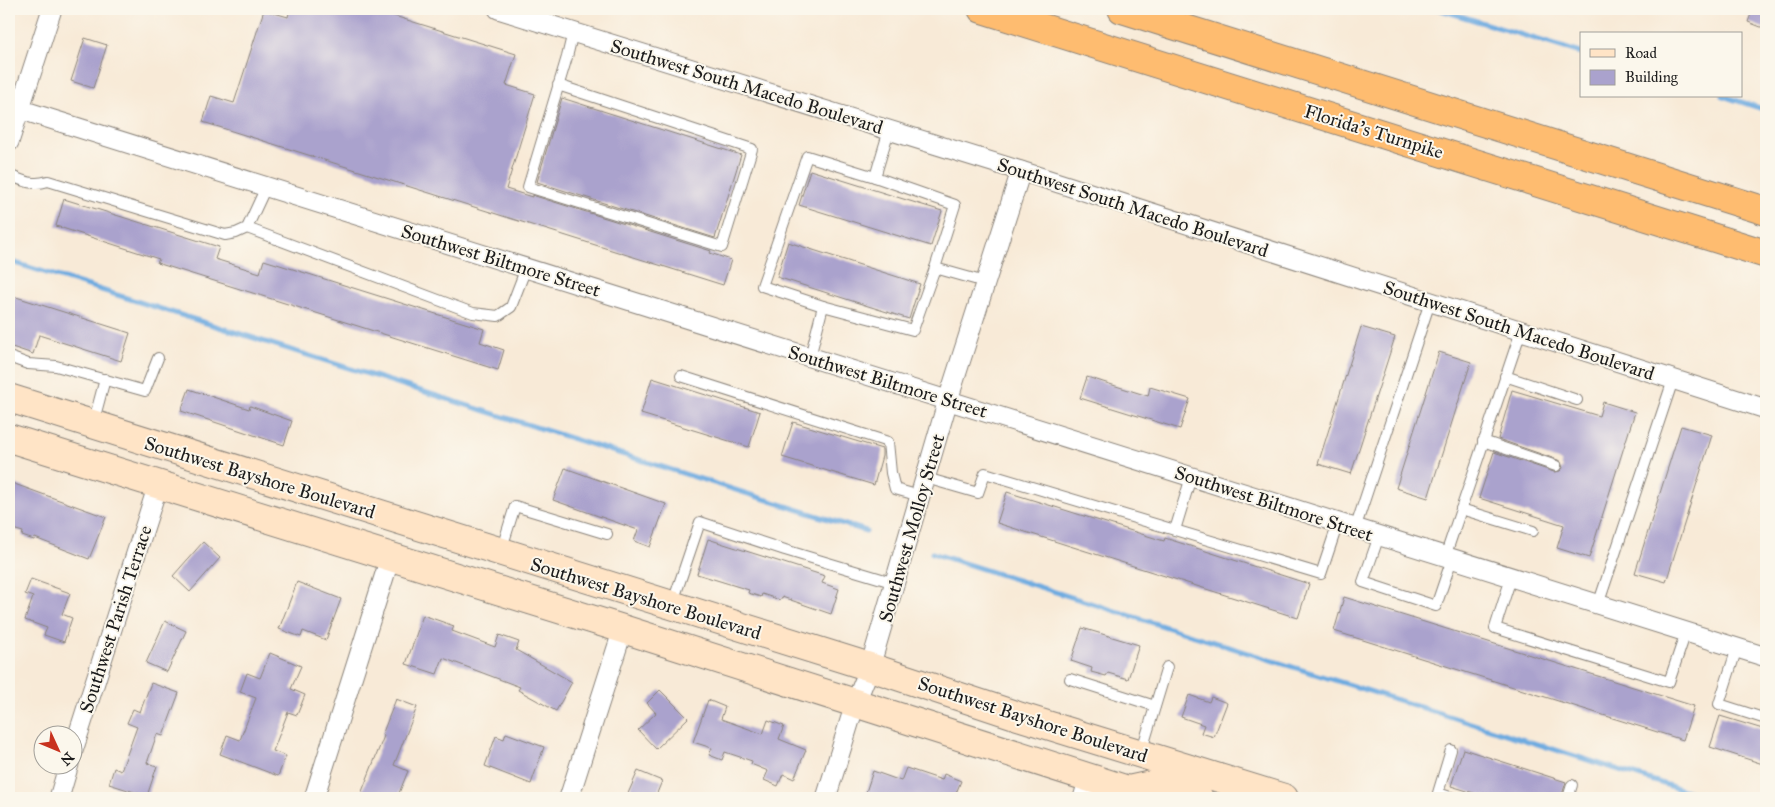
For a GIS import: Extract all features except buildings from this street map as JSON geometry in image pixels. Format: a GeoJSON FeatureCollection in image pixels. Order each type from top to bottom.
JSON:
{"type":"FeatureCollection","features":[{"type":"Feature","properties":{"kind":"highway","name":"Florida's Turnpike"},"geometry":{"type":"LineString","coordinates":[[982,9],[1766,254]]}},
{"type":"Feature","properties":{"kind":"highway"},"geometry":{"type":"LineString","coordinates":[[1122,9],[1766,211]]}},
{"type":"Feature","properties":{"kind":"main road","name":"Southwest Bayshore Boulevard"},"geometry":{"type":"LineString","coordinates":[[9,398],[1284,798]]}},
{"type":"Feature","properties":{"kind":"main road","name":"Southwest Bayshore Boulevard"},"geometry":{"type":"LineString","coordinates":[[9,438],[390,558],[623,628],[855,704],[1086,788],[1127,790],[1153,798]]}},
{"type":"Feature","properties":{"kind":"main road"},"geometry":{"type":"LineString","coordinates":[[199,498],[219,490],[363,535],[376,530],[384,516]]}},
{"type":"Feature","properties":{"kind":"main road"},"geometry":{"type":"LineString","coordinates":[[390,558],[399,550],[414,546],[439,544],[568,587],[588,580]]}},
{"type":"Feature","properties":{"kind":"main road"},"geometry":{"type":"LineString","coordinates":[[1127,790],[1156,784],[1199,798]]}},
{"type":"Feature","properties":{"kind":"street"},"geometry":{"type":"LineString","coordinates":[[9,142],[14,108],[52,9]]}},
{"type":"Feature","properties":{"kind":"street","name":"Southwest South Macedo Boulevard"},"geometry":{"type":"LineString","coordinates":[[498,9],[1021,171],[1766,409]]}},
{"type":"Feature","properties":{"kind":"street","name":"Southwest Biltmore Street"},"geometry":{"type":"LineString","coordinates":[[14,108],[1766,657]]}},
{"type":"Feature","properties":{"kind":"street","name":"Southwest Molloy Street"},"geometry":{"type":"LineString","coordinates":[[826,798],[855,704],[870,667],[948,400],[1021,171]]}},
{"type":"Feature","properties":{"kind":"street","name":"Southwest Parish Terrace"},"geometry":{"type":"LineString","coordinates":[[82,724],[158,485]]}},
{"type":"Feature","properties":{"kind":"street"},"geometry":{"type":"LineString","coordinates":[[314,798],[390,558]]}},
{"type":"Feature","properties":{"kind":"street"},"geometry":{"type":"LineString","coordinates":[[569,798],[623,628]]}},
{"type":"Feature","properties":{"kind":"street"},"geometry":{"type":"LineString","coordinates":[[58,798],[66,774]]}},
{"type":"Feature","properties":{"kind":"lane"},"geometry":{"type":"LineString","coordinates":[[558,85],[752,149],[722,247],[528,186],[573,32]]}},
{"type":"Feature","properties":{"kind":"lane"},"geometry":{"type":"LineString","coordinates":[[875,177],[890,130]]}},
{"type":"Feature","properties":{"kind":"lane"},"geometry":{"type":"LineString","coordinates":[[807,156],[875,177],[955,205],[913,330],[823,306],[762,286],[807,156]]}},
{"type":"Feature","properties":{"kind":"lane"},"geometry":{"type":"LineString","coordinates":[[9,175],[30,183],[38,184],[48,181],[225,235],[236,234],[247,228],[266,187]]}},
{"type":"Feature","properties":{"kind":"lane"},"geometry":{"type":"LineString","coordinates":[[247,228],[473,313],[498,316],[511,307],[526,268]]}},
{"type":"Feature","properties":{"kind":"lane"},"geometry":{"type":"LineString","coordinates":[[935,268],[986,282]]}},
{"type":"Feature","properties":{"kind":"lane"},"geometry":{"type":"LineString","coordinates":[[926,478],[978,493],[985,473],[1321,574],[1346,526],[1430,302]]}},
{"type":"Feature","properties":{"kind":"lane"},"geometry":{"type":"LineString","coordinates":[[810,357],[823,306]]}},
{"type":"Feature","properties":{"kind":"lane"},"geometry":{"type":"LineString","coordinates":[[1379,536],[1363,582],[1436,606],[1461,509],[1520,331]]}},
{"type":"Feature","properties":{"kind":"lane"},"geometry":{"type":"LineString","coordinates":[[9,357],[28,364],[56,366],[145,391],[158,358]]}},
{"type":"Feature","properties":{"kind":"lane"},"geometry":{"type":"LineString","coordinates":[[682,376],[888,442],[891,473],[895,489],[920,496]]}},
{"type":"Feature","properties":{"kind":"lane"},"geometry":{"type":"LineString","coordinates":[[1505,376],[1577,400]]}},
{"type":"Feature","properties":{"kind":"lane"},"geometry":{"type":"LineString","coordinates":[[93,424],[105,380]]}},
{"type":"Feature","properties":{"kind":"lane"},"geometry":{"type":"LineString","coordinates":[[1598,605],[1673,380]]}},
{"type":"Feature","properties":{"kind":"lane"},"geometry":{"type":"LineString","coordinates":[[1484,441],[1556,466]]}},
{"type":"Feature","properties":{"kind":"lane"},"geometry":{"type":"LineString","coordinates":[[1175,530],[1191,477]]}},
{"type":"Feature","properties":{"kind":"lane"},"geometry":{"type":"LineString","coordinates":[[500,552],[515,506],[607,534]]}},
{"type":"Feature","properties":{"kind":"lane"},"geometry":{"type":"LineString","coordinates":[[1461,509],[1533,531]]}},
{"type":"Feature","properties":{"kind":"lane"},"geometry":{"type":"LineString","coordinates":[[672,606],[700,522],[895,583]]}},
{"type":"Feature","properties":{"kind":"lane"},"geometry":{"type":"LineString","coordinates":[[1511,578],[1495,628],[1632,671],[1668,682],[1686,632]]}},
{"type":"Feature","properties":{"kind":"lane"},"geometry":{"type":"LineString","coordinates":[[1737,648],[1719,704],[1766,719]]}},
{"type":"Feature","properties":{"kind":"lane"},"geometry":{"type":"LineString","coordinates":[[1140,754],[1167,667]]}},
{"type":"Feature","properties":{"kind":"lane"},"geometry":{"type":"LineString","coordinates":[[1070,679],[1154,706]]}},
{"type":"Feature","properties":{"kind":"lane"},"geometry":{"type":"LineString","coordinates":[[1451,750],[1438,794],[1453,798]]}},
{"type":"Feature","properties":{"kind":"lane"},"geometry":{"type":"LineString","coordinates":[[1568,798],[1572,785]]}},
{"type":"Feature","properties":{"kind":"waterway"},"geometry":{"type":"LineString","coordinates":[[1438,9],[1580,53]]}},
{"type":"Feature","properties":{"kind":"waterway"},"geometry":{"type":"LineString","coordinates":[[1729,98],[1766,110]]}},
{"type":"Feature","properties":{"kind":"waterway"},"geometry":{"type":"LineString","coordinates":[[9,261],[866,531]]}},
{"type":"Feature","properties":{"kind":"waterway"},"geometry":{"type":"LineString","coordinates":[[932,553],[1708,798]]}}]}
